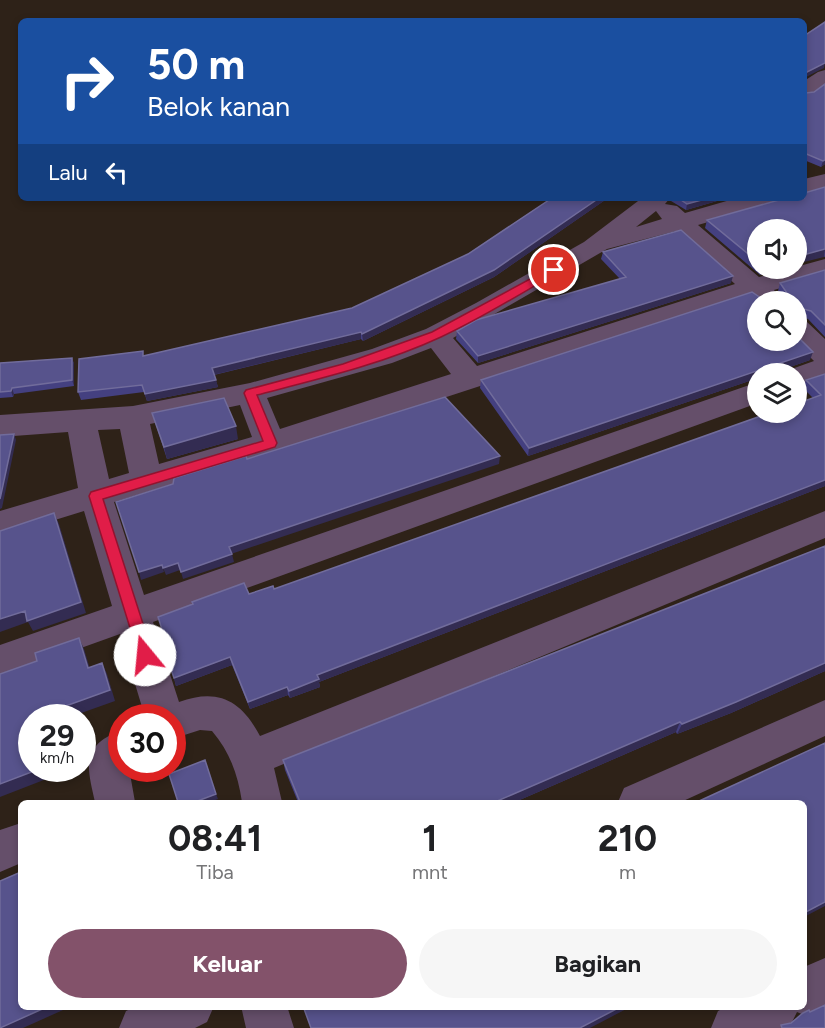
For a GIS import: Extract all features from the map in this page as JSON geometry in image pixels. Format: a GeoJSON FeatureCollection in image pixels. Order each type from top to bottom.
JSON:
{"type":"FeatureCollection","features":[{"type":"Feature","properties":{"kind":"street"},"geometry":{"type":"LineString","coordinates":[[807,89],[825,76]]}},
{"type":"Feature","properties":{"kind":"street"},"geometry":{"type":"LineString","coordinates":[[807,186],[825,181]]}},
{"type":"Feature","properties":{"kind":"street"},"geometry":{"type":"LineString","coordinates":[[0,426],[133,417],[250,393],[346,367],[436,335],[486,309],[593,247],[653,201]]}},
{"type":"Feature","properties":{"kind":"street"},"geometry":{"type":"LineString","coordinates":[[660,201],[680,222],[760,291]]}},
{"type":"Feature","properties":{"kind":"street"},"geometry":{"type":"LineString","coordinates":[[593,247],[754,201]]}},
{"type":"Feature","properties":{"kind":"street"},"geometry":{"type":"LineString","coordinates":[[770,291],[825,267]]}},
{"type":"Feature","properties":{"kind":"street"},"geometry":{"type":"LineString","coordinates":[[0,524],[147,481],[471,379],[747,299]]}},
{"type":"Feature","properties":{"kind":"street"},"geometry":{"type":"LineString","coordinates":[[436,335],[471,379]]}},
{"type":"Feature","properties":{"kind":"street"},"geometry":{"type":"LineString","coordinates":[[807,338],[825,355]]}},
{"type":"Feature","properties":{"kind":"street"},"geometry":{"type":"LineString","coordinates":[[807,374],[825,368]]}},
{"type":"Feature","properties":{"kind":"street"},"geometry":{"type":"LineString","coordinates":[[250,393],[270,443]]}},
{"type":"Feature","properties":{"kind":"street"},"geometry":{"type":"LineString","coordinates":[[0,661],[747,396]]}},
{"type":"Feature","properties":{"kind":"street"},"geometry":{"type":"LineString","coordinates":[[133,417],[147,481]]}},
{"type":"Feature","properties":{"kind":"street"},"geometry":{"type":"LineString","coordinates":[[81,421],[96,496],[161,704]]}},
{"type":"Feature","properties":{"kind":"street"},"geometry":{"type":"LineString","coordinates":[[252,758],[825,524]]}},
{"type":"Feature","properties":{"kind":"street"},"geometry":{"type":"LineString","coordinates":[[186,717],[197,713],[219,714],[228,722],[252,758],[262,800]]}},
{"type":"Feature","properties":{"kind":"street"},"geometry":{"type":"LineString","coordinates":[[642,800],[825,717]]}},
{"type":"Feature","properties":{"kind":"street"},"geometry":{"type":"LineString","coordinates":[[110,782],[114,800]]}},
{"type":"Feature","properties":{"kind":"street"},"geometry":{"type":"LineString","coordinates":[[0,851],[18,844]]}},
{"type":"Feature","properties":{"kind":"street"},"geometry":{"type":"LineString","coordinates":[[807,990],[825,981]]}},
{"type":"Feature","properties":{"kind":"street"},"geometry":{"type":"LineString","coordinates":[[143,1028],[182,1010]]}},
{"type":"Feature","properties":{"kind":"street"},"geometry":{"type":"LineString","coordinates":[[265,1010],[270,1028]]}},
{"type":"Feature","properties":{"kind":"street"},"geometry":{"type":"LineString","coordinates":[[735,1028],[769,1010]]}},
{"type":"Feature","properties":{"kind":"building"},"geometry":{"type":"Polygon","coordinates":[[[825,22],[825,63],[807,72],[807,34],[825,22]]]}},
{"type":"Feature","properties":{"kind":"building"},"geometry":{"type":"Polygon","coordinates":[[[825,84],[825,160],[823,161],[807,154],[807,93],[814,92],[825,84]]]}},
{"type":"Feature","properties":{"kind":"building"},"geometry":{"type":"Polygon","coordinates":[[[825,187],[825,249],[807,254],[807,219],[747,219],[747,253],[707,220],[775,201],[807,201],[807,192],[825,187]]]}},
{"type":"Feature","properties":{"kind":"building"},"geometry":{"type":"Polygon","coordinates":[[[548,201],[595,201],[494,270],[362,334],[361,332],[212,368],[216,380],[145,394],[142,385],[78,392],[79,359],[143,351],[143,356],[352,308],[468,254],[548,201]]]}},
{"type":"Feature","properties":{"kind":"building"},"geometry":{"type":"Polygon","coordinates":[[[682,201],[698,201],[687,204],[682,201]]]}},
{"type":"Feature","properties":{"kind":"building"},"geometry":{"type":"Polygon","coordinates":[[[681,230],[733,276],[478,356],[457,331],[476,320],[626,277],[603,252],[681,230]]]}},
{"type":"Feature","properties":{"kind":"building"},"geometry":{"type":"Polygon","coordinates":[[[825,270],[825,325],[807,310],[807,291],[786,291],[780,283],[794,279],[807,279],[807,275],[825,270]]]}},
{"type":"Feature","properties":{"kind":"building"},"geometry":{"type":"Polygon","coordinates":[[[747,294],[747,351],[807,351],[807,346],[813,352],[780,363],[747,363],[747,374],[529,448],[481,380],[747,294]]]}},
{"type":"Feature","properties":{"kind":"building"},"geometry":{"type":"Polygon","coordinates":[[[72,358],[72,380],[12,388],[11,391],[0,392],[0,363],[72,358]]]}},
{"type":"Feature","properties":{"kind":"building"},"geometry":{"type":"Polygon","coordinates":[[[825,374],[825,480],[317,675],[319,679],[289,691],[287,687],[248,702],[230,657],[174,678],[164,649],[168,648],[158,617],[244,583],[249,594],[273,586],[274,589],[747,421],[747,423],[807,423],[807,400],[821,395],[807,380],[825,374]]]}},
{"type":"Feature","properties":{"kind":"building"},"geometry":{"type":"Polygon","coordinates":[[[445,397],[500,456],[229,547],[232,554],[181,572],[178,563],[139,572],[116,502],[173,484],[174,478],[246,456],[247,459],[445,397]]]}},
{"type":"Feature","properties":{"kind":"building"},"geometry":{"type":"Polygon","coordinates":[[[224,398],[236,426],[164,447],[152,413],[224,398]]]}},
{"type":"Feature","properties":{"kind":"building"},"geometry":{"type":"Polygon","coordinates":[[[14,434],[0,499],[0,435],[14,434]]]}},
{"type":"Feature","properties":{"kind":"building"},"geometry":{"type":"Polygon","coordinates":[[[54,513],[81,602],[27,621],[25,611],[0,619],[0,531],[54,513]]]}},
{"type":"Feature","properties":{"kind":"building"},"geometry":{"type":"Polygon","coordinates":[[[825,546],[825,663],[682,724],[680,722],[500,800],[299,800],[283,760],[825,546]]]}},
{"type":"Feature","properties":{"kind":"building"},"geometry":{"type":"Polygon","coordinates":[[[79,638],[88,668],[102,663],[110,690],[71,704],[18,704],[18,777],[0,784],[0,674],[37,661],[35,653],[79,638]]]}},
{"type":"Feature","properties":{"kind":"building"},"geometry":{"type":"Polygon","coordinates":[[[825,743],[825,902],[807,911],[807,800],[701,800],[825,743]]]}},
{"type":"Feature","properties":{"kind":"building"},"geometry":{"type":"Polygon","coordinates":[[[205,760],[216,794],[200,800],[177,800],[172,782],[186,782],[186,767],[205,760]]]}},
{"type":"Feature","properties":{"kind":"building"},"geometry":{"type":"Polygon","coordinates":[[[18,873],[18,1010],[40,1010],[0,1028],[0,881],[18,873]]]}},
{"type":"Feature","properties":{"kind":"building"},"geometry":{"type":"Polygon","coordinates":[[[825,1005],[825,1028],[782,1028],[781,1025],[791,1023],[803,1013],[825,1005]]]}},
{"type":"Feature","properties":{"kind":"building"},"geometry":{"type":"Polygon","coordinates":[[[304,1010],[614,1010],[580,1028],[311,1028],[304,1010]]]}},
{"type":"Feature","properties":{"kind":"route"},"geometry":{"type":"LineString","coordinates":[[145,655],[96,496],[270,443],[250,393],[382,356],[436,335],[554,270]]}}]}
